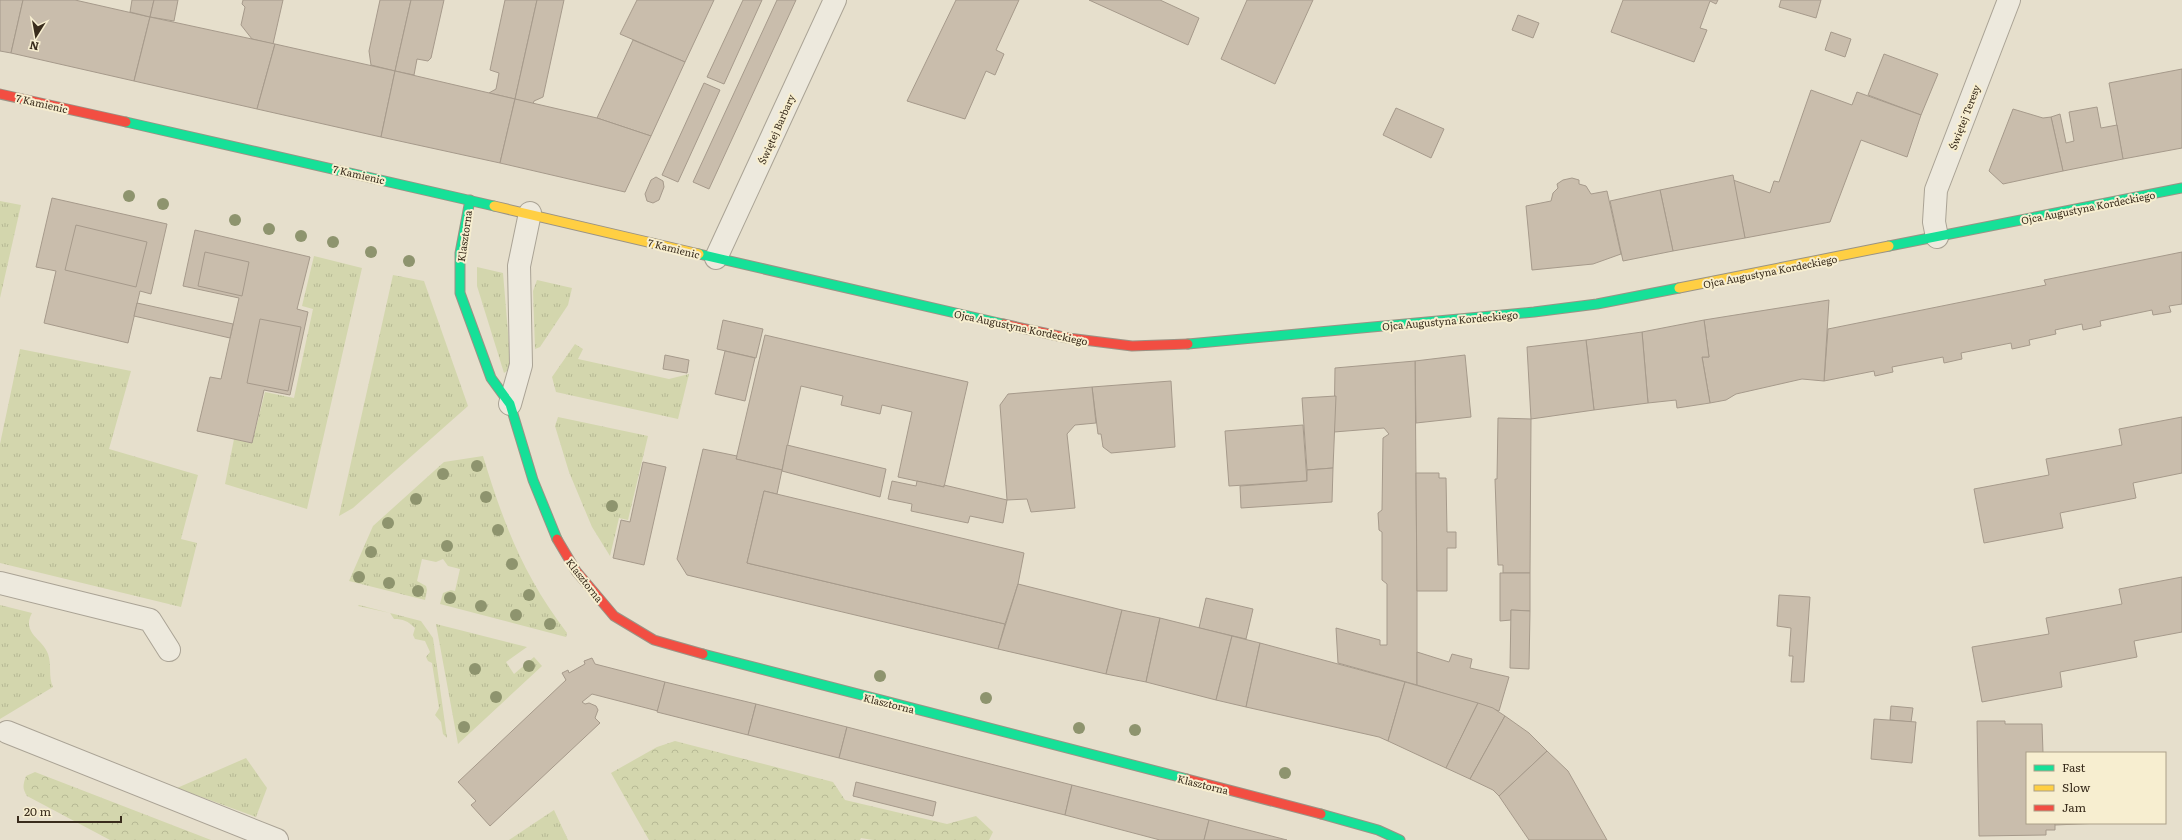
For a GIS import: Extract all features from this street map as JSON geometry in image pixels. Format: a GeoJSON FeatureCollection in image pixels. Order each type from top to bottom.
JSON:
{"type":"FeatureCollection","features":[{"type":"Feature","properties":{"kind":"street","name":"Świętej Barbary"},"geometry":{"type":"LineString","coordinates":[[716,258],[835,0]]}},
{"type":"Feature","properties":{"kind":"street","name":"Świętej Teresy"},"geometry":{"type":"LineString","coordinates":[[1937,237],[1934,222],[1936,190],[2009,0]]}},
{"type":"Feature","properties":{"kind":"street","name":"7 Kamienic"},"geometry":{"type":"LineString","coordinates":[[0,94],[530,213],[716,258]]}},
{"type":"Feature","properties":{"kind":"street","name":"Ojca Augustyna Kordeckiego"},"geometry":{"type":"LineString","coordinates":[[716,258],[794,277],[1068,338],[1132,346],[1216,343],[1534,312],[1597,304],[2182,188]]}},
{"type":"Feature","properties":{"kind":"street","name":"Klasztorna"},"geometry":{"type":"LineString","coordinates":[[470,200],[460,253],[460,293],[491,378],[510,404],[533,480],[560,546],[585,583],[614,616],[654,640],[838,690],[1340,819],[1378,830],[1400,840]]}},
{"type":"Feature","properties":{"kind":"street"},"geometry":{"type":"LineString","coordinates":[[510,404],[521,365],[519,266],[530,213]]}},
{"type":"Feature","properties":{"kind":"street"},"geometry":{"type":"LineString","coordinates":[[0,583],[150,620],[169,650]]}},
{"type":"Feature","properties":{"kind":"street"},"geometry":{"type":"LineString","coordinates":[[7,732],[277,840]]}},
{"type":"Feature","properties":{"kind":"green space"},"geometry":{"type":"Polygon","coordinates":[[[0,201],[21,205],[0,298],[0,201]]]}},
{"type":"Feature","properties":{"kind":"green space"},"geometry":{"type":"Polygon","coordinates":[[[314,256],[362,268],[307,509],[225,484],[234,439],[252,443],[265,392],[294,398],[313,309],[302,306],[314,256]]]}},
{"type":"Feature","properties":{"kind":"green space"},"geometry":{"type":"Polygon","coordinates":[[[477,267],[503,273],[511,368],[504,373],[477,286],[477,267]]]}},
{"type":"Feature","properties":{"kind":"green space"},"geometry":{"type":"Polygon","coordinates":[[[393,275],[424,281],[468,406],[353,508],[339,516],[393,275]]]}},
{"type":"Feature","properties":{"kind":"green space"},"geometry":{"type":"Polygon","coordinates":[[[537,280],[572,288],[568,305],[540,347],[535,349],[533,291],[537,280]]]}},
{"type":"Feature","properties":{"kind":"green space"},"geometry":{"type":"Polygon","coordinates":[[[575,344],[583,349],[578,359],[669,379],[689,374],[678,419],[556,392],[552,377],[575,344]]]}},
{"type":"Feature","properties":{"kind":"green space"},"geometry":{"type":"Polygon","coordinates":[[[20,349],[131,371],[109,449],[198,475],[181,539],[197,543],[181,607],[0,563],[0,444],[20,349]]]}},
{"type":"Feature","properties":{"kind":"green space"},"geometry":{"type":"Polygon","coordinates":[[[558,417],[648,436],[628,520],[619,518],[610,556],[592,527],[569,472],[555,426],[558,417]]]}},
{"type":"Feature","properties":{"kind":"green space"},"geometry":{"type":"Polygon","coordinates":[[[483,456],[499,505],[516,549],[538,591],[567,633],[566,637],[440,604],[443,593],[451,590],[455,591],[460,569],[448,566],[443,559],[436,562],[422,559],[417,581],[426,586],[427,590],[425,600],[349,581],[373,526],[444,462],[483,456]]]}},
{"type":"Feature","properties":{"kind":"green space"},"geometry":{"type":"Polygon","coordinates":[[[0,605],[32,613],[29,620],[29,626],[48,654],[53,687],[0,719],[0,605]]]}},
{"type":"Feature","properties":{"kind":"green space"},"geometry":{"type":"Polygon","coordinates":[[[359,605],[390,613],[358,606],[359,605]]]}},
{"type":"Feature","properties":{"kind":"green space"},"geometry":{"type":"Polygon","coordinates":[[[390,613],[421,621],[433,638],[447,738],[443,734],[441,722],[435,715],[439,708],[432,663],[428,661],[426,657],[430,652],[425,641],[415,639],[413,635],[415,628],[405,621],[394,619],[390,613]]]}},
{"type":"Feature","properties":{"kind":"green space"},"geometry":{"type":"Polygon","coordinates":[[[436,624],[527,647],[506,662],[514,674],[534,657],[542,666],[458,744],[436,624]]]}},
{"type":"Feature","properties":{"kind":"green space"},"geometry":{"type":"Polygon","coordinates":[[[675,741],[833,782],[845,800],[947,824],[976,816],[993,832],[989,840],[873,840],[861,838],[860,840],[649,840],[611,773],[657,747],[675,741]]]}},
{"type":"Feature","properties":{"kind":"green space"},"geometry":{"type":"Polygon","coordinates":[[[246,758],[267,788],[256,817],[177,788],[246,758]]]}},
{"type":"Feature","properties":{"kind":"green space"},"geometry":{"type":"Polygon","coordinates":[[[35,772],[211,840],[110,840],[27,796],[24,791],[26,776],[35,772]]]}},
{"type":"Feature","properties":{"kind":"green space"},"geometry":{"type":"Polygon","coordinates":[[[554,810],[568,840],[509,840],[554,810]]]}},
{"type":"Feature","properties":{"kind":"building"},"geometry":{"type":"Polygon","coordinates":[[[0,0],[23,0],[11,53],[0,51],[0,0]]]}},
{"type":"Feature","properties":{"kind":"building"},"geometry":{"type":"Polygon","coordinates":[[[23,0],[75,0],[150,17],[134,81],[11,53],[23,0]]]}},
{"type":"Feature","properties":{"kind":"building"},"geometry":{"type":"Polygon","coordinates":[[[132,0],[154,0],[150,17],[130,12],[132,0]]]}},
{"type":"Feature","properties":{"kind":"building"},"geometry":{"type":"Polygon","coordinates":[[[154,0],[178,0],[174,21],[150,17],[154,0]]]}},
{"type":"Feature","properties":{"kind":"building"},"geometry":{"type":"Polygon","coordinates":[[[243,0],[283,0],[273,44],[252,39],[241,25],[245,7],[242,4],[243,0]]]}},
{"type":"Feature","properties":{"kind":"building"},"geometry":{"type":"Polygon","coordinates":[[[380,0],[411,0],[395,71],[371,65],[369,51],[380,0]]]}},
{"type":"Feature","properties":{"kind":"building"},"geometry":{"type":"Polygon","coordinates":[[[411,0],[444,0],[431,58],[428,61],[417,59],[414,75],[395,71],[411,0]]]}},
{"type":"Feature","properties":{"kind":"building"},"geometry":{"type":"Polygon","coordinates":[[[505,0],[537,0],[515,99],[489,93],[496,89],[499,73],[490,70],[505,0]]]}},
{"type":"Feature","properties":{"kind":"building"},"geometry":{"type":"Polygon","coordinates":[[[537,0],[564,0],[543,97],[534,101],[533,104],[515,99],[537,0]]]}},
{"type":"Feature","properties":{"kind":"building"},"geometry":{"type":"Polygon","coordinates":[[[637,0],[714,0],[685,62],[620,34],[637,0]]]}},
{"type":"Feature","properties":{"kind":"building"},"geometry":{"type":"Polygon","coordinates":[[[743,0],[762,0],[724,84],[707,77],[743,0]]]}},
{"type":"Feature","properties":{"kind":"building"},"geometry":{"type":"Polygon","coordinates":[[[777,0],[796,0],[709,189],[693,182],[777,0]]]}},
{"type":"Feature","properties":{"kind":"building"},"geometry":{"type":"Polygon","coordinates":[[[956,0],[1019,0],[996,50],[1004,54],[995,75],[986,71],[965,119],[907,101],[956,0]]]}},
{"type":"Feature","properties":{"kind":"building"},"geometry":{"type":"Polygon","coordinates":[[[1089,0],[1160,0],[1199,18],[1188,45],[1089,0]]]}},
{"type":"Feature","properties":{"kind":"building"},"geometry":{"type":"Polygon","coordinates":[[[1247,0],[1313,0],[1275,84],[1221,59],[1247,0]]]}},
{"type":"Feature","properties":{"kind":"building"},"geometry":{"type":"Polygon","coordinates":[[[1623,0],[1718,0],[1716,4],[1710,1],[1700,28],[1707,30],[1694,62],[1611,32],[1623,0]]]}},
{"type":"Feature","properties":{"kind":"building"},"geometry":{"type":"Polygon","coordinates":[[[1781,0],[1821,0],[1816,18],[1779,7],[1781,0]]]}},
{"type":"Feature","properties":{"kind":"building"},"geometry":{"type":"Polygon","coordinates":[[[1518,15],[1539,23],[1533,38],[1512,30],[1518,15]]]}},
{"type":"Feature","properties":{"kind":"building"},"geometry":{"type":"Polygon","coordinates":[[[150,17],[275,44],[257,109],[134,81],[150,17]]]}},
{"type":"Feature","properties":{"kind":"building"},"geometry":{"type":"Polygon","coordinates":[[[1831,32],[1851,39],[1845,57],[1825,50],[1831,32]]]}},
{"type":"Feature","properties":{"kind":"building"},"geometry":{"type":"Polygon","coordinates":[[[633,40],[685,62],[651,136],[597,118],[633,40]]]}},
{"type":"Feature","properties":{"kind":"building"},"geometry":{"type":"Polygon","coordinates":[[[275,44],[395,71],[381,137],[257,109],[275,44]]]}},
{"type":"Feature","properties":{"kind":"building"},"geometry":{"type":"Polygon","coordinates":[[[1884,54],[1938,74],[1921,115],[1868,95],[1884,54]]]}},
{"type":"Feature","properties":{"kind":"building"},"geometry":{"type":"Polygon","coordinates":[[[2182,69],[2182,148],[2123,159],[2109,83],[2182,69]]]}},
{"type":"Feature","properties":{"kind":"building"},"geometry":{"type":"Polygon","coordinates":[[[395,71],[515,99],[500,163],[381,137],[395,71]]]}},
{"type":"Feature","properties":{"kind":"building"},"geometry":{"type":"Polygon","coordinates":[[[704,83],[720,90],[678,182],[662,175],[704,83]]]}},
{"type":"Feature","properties":{"kind":"building"},"geometry":{"type":"Polygon","coordinates":[[[1811,90],[1852,105],[1857,92],[1921,115],[1907,157],[1861,140],[1830,222],[1745,238],[1733,180],[1770,193],[1774,181],[1779,182],[1811,90]]]}},
{"type":"Feature","properties":{"kind":"building"},"geometry":{"type":"Polygon","coordinates":[[[515,99],[597,118],[651,136],[625,192],[500,163],[515,99]]]}},
{"type":"Feature","properties":{"kind":"building"},"geometry":{"type":"Polygon","coordinates":[[[2097,107],[2101,128],[2117,125],[2123,159],[2063,171],[2051,117],[2060,114],[2066,143],[2074,141],[2069,112],[2097,107]]]}},
{"type":"Feature","properties":{"kind":"building"},"geometry":{"type":"Polygon","coordinates":[[[1396,108],[1444,129],[1431,158],[1383,135],[1396,108]]]}},
{"type":"Feature","properties":{"kind":"building"},"geometry":{"type":"Polygon","coordinates":[[[2013,109],[2043,118],[2051,117],[2063,171],[2003,184],[1989,171],[2013,109]]]}},
{"type":"Feature","properties":{"kind":"building"},"geometry":{"type":"Polygon","coordinates":[[[1733,175],[1745,238],[1673,251],[1660,190],[1733,175]]]}},
{"type":"Feature","properties":{"kind":"building"},"geometry":{"type":"Polygon","coordinates":[[[656,177],[663,181],[664,187],[659,200],[653,203],[647,201],[645,194],[651,180],[656,177]]]}},
{"type":"Feature","properties":{"kind":"building"},"geometry":{"type":"Polygon","coordinates":[[[1572,178],[1579,180],[1579,184],[1586,186],[1591,194],[1607,191],[1621,254],[1593,264],[1532,270],[1526,206],[1551,201],[1553,193],[1558,188],[1557,184],[1563,180],[1572,178]]]}},
{"type":"Feature","properties":{"kind":"building"},"geometry":{"type":"Polygon","coordinates":[[[1660,190],[1673,251],[1623,261],[1610,201],[1660,190]]]}},
{"type":"Feature","properties":{"kind":"building"},"geometry":{"type":"Polygon","coordinates":[[[52,198],[167,224],[151,294],[140,291],[128,343],[44,323],[56,271],[36,267],[52,198]]]}},
{"type":"Feature","properties":{"kind":"building"},"geometry":{"type":"Polygon","coordinates":[[[76,225],[147,242],[136,287],[65,270],[76,225]]]}},
{"type":"Feature","properties":{"kind":"building"},"geometry":{"type":"Polygon","coordinates":[[[195,230],[310,257],[297,309],[308,312],[290,395],[264,390],[252,443],[197,431],[210,377],[221,379],[239,298],[183,286],[195,230]]]}},
{"type":"Feature","properties":{"kind":"building"},"geometry":{"type":"Polygon","coordinates":[[[205,252],[249,262],[242,296],[198,286],[205,252]]]}},
{"type":"Feature","properties":{"kind":"building"},"geometry":{"type":"Polygon","coordinates":[[[2182,252],[2182,304],[2169,306],[2171,312],[2153,315],[2152,310],[2100,321],[2101,326],[2083,330],[2082,324],[2055,330],[2056,334],[2029,340],[2030,345],[2012,349],[2011,343],[1961,353],[1962,359],[1944,363],[1943,357],[1892,367],[1893,372],[1875,376],[1874,371],[1824,381],[1828,329],[2046,285],[2044,280],[2182,252]]]}},
{"type":"Feature","properties":{"kind":"building"},"geometry":{"type":"Polygon","coordinates":[[[1829,300],[1824,381],[1802,379],[1736,394],[1726,400],[1710,403],[1702,357],[1709,357],[1704,320],[1829,300]]]}},
{"type":"Feature","properties":{"kind":"building"},"geometry":{"type":"Polygon","coordinates":[[[137,303],[233,324],[230,338],[134,316],[137,303]]]}},
{"type":"Feature","properties":{"kind":"building"},"geometry":{"type":"Polygon","coordinates":[[[260,319],[301,327],[288,391],[247,383],[260,319]]]}},
{"type":"Feature","properties":{"kind":"building"},"geometry":{"type":"Polygon","coordinates":[[[723,320],[763,329],[756,358],[717,349],[723,320]]]}},
{"type":"Feature","properties":{"kind":"building"},"geometry":{"type":"Polygon","coordinates":[[[1704,320],[1709,357],[1702,357],[1710,403],[1677,408],[1676,400],[1648,403],[1642,332],[1704,320]]]}},
{"type":"Feature","properties":{"kind":"building"},"geometry":{"type":"Polygon","coordinates":[[[1642,332],[1648,403],[1594,410],[1586,340],[1642,332]]]}},
{"type":"Feature","properties":{"kind":"building"},"geometry":{"type":"Polygon","coordinates":[[[765,335],[968,382],[944,487],[898,477],[912,412],[882,405],[880,414],[841,405],[843,396],[801,386],[782,470],[736,459],[765,335]]]}},
{"type":"Feature","properties":{"kind":"building"},"geometry":{"type":"Polygon","coordinates":[[[1586,340],[1594,410],[1531,419],[1527,347],[1586,340]]]}},
{"type":"Feature","properties":{"kind":"building"},"geometry":{"type":"Polygon","coordinates":[[[725,351],[755,358],[745,401],[715,394],[725,351]]]}},
{"type":"Feature","properties":{"kind":"building"},"geometry":{"type":"Polygon","coordinates":[[[665,355],[689,360],[687,373],[663,369],[665,355]]]}},
{"type":"Feature","properties":{"kind":"building"},"geometry":{"type":"Polygon","coordinates":[[[1465,355],[1471,417],[1416,423],[1415,361],[1465,355]]]}},
{"type":"Feature","properties":{"kind":"building"},"geometry":{"type":"Polygon","coordinates":[[[1415,361],[1417,685],[1338,663],[1336,628],[1380,640],[1380,645],[1387,645],[1387,584],[1382,580],[1382,532],[1379,530],[1378,513],[1382,510],[1383,438],[1389,434],[1384,428],[1334,432],[1335,368],[1415,361]]]}},
{"type":"Feature","properties":{"kind":"building"},"geometry":{"type":"Polygon","coordinates":[[[1171,381],[1175,447],[1111,453],[1103,447],[1101,434],[1098,434],[1092,387],[1171,381]]]}},
{"type":"Feature","properties":{"kind":"building"},"geometry":{"type":"Polygon","coordinates":[[[1092,387],[1096,423],[1075,425],[1067,434],[1075,508],[1031,512],[1027,499],[1007,500],[1000,405],[1008,394],[1092,387]]]}},
{"type":"Feature","properties":{"kind":"building"},"geometry":{"type":"Polygon","coordinates":[[[1336,396],[1333,468],[1307,470],[1302,398],[1336,396]]]}},
{"type":"Feature","properties":{"kind":"building"},"geometry":{"type":"Polygon","coordinates":[[[2182,417],[2182,473],[2133,483],[2136,498],[2060,513],[2063,528],[1984,543],[1974,489],[2049,475],[2046,459],[2122,445],[2119,429],[2182,417]]]}},
{"type":"Feature","properties":{"kind":"building"},"geometry":{"type":"Polygon","coordinates":[[[1498,418],[1531,419],[1530,573],[1503,573],[1503,565],[1498,565],[1495,479],[1497,479],[1498,418]]]}},
{"type":"Feature","properties":{"kind":"building"},"geometry":{"type":"Polygon","coordinates":[[[1303,425],[1307,481],[1229,486],[1225,431],[1303,425]]]}},
{"type":"Feature","properties":{"kind":"building"},"geometry":{"type":"Polygon","coordinates":[[[787,445],[886,469],[880,497],[782,471],[787,445]]]}},
{"type":"Feature","properties":{"kind":"building"},"geometry":{"type":"Polygon","coordinates":[[[703,449],[737,456],[736,459],[782,470],[777,494],[764,491],[747,563],[1005,624],[998,649],[687,575],[677,559],[703,449]]]}},
{"type":"Feature","properties":{"kind":"building"},"geometry":{"type":"Polygon","coordinates":[[[643,462],[666,467],[644,565],[613,558],[621,520],[630,522],[643,462]]]}},
{"type":"Feature","properties":{"kind":"building"},"geometry":{"type":"Polygon","coordinates":[[[1333,468],[1332,502],[1241,508],[1240,486],[1307,481],[1307,470],[1333,468]]]}},
{"type":"Feature","properties":{"kind":"building"},"geometry":{"type":"Polygon","coordinates":[[[1416,473],[1439,473],[1439,478],[1446,478],[1447,532],[1456,532],[1456,548],[1447,548],[1447,591],[1417,591],[1416,473]]]}},
{"type":"Feature","properties":{"kind":"building"},"geometry":{"type":"Polygon","coordinates":[[[892,481],[916,486],[917,481],[944,487],[944,485],[1007,500],[1003,523],[970,516],[968,523],[911,511],[912,504],[888,499],[892,481]]]}},
{"type":"Feature","properties":{"kind":"building"},"geometry":{"type":"Polygon","coordinates":[[[764,491],[1024,553],[1018,584],[1005,624],[747,563],[764,491]]]}},
{"type":"Feature","properties":{"kind":"building"},"geometry":{"type":"Polygon","coordinates":[[[1500,573],[1530,573],[1530,611],[1511,610],[1511,620],[1500,621],[1500,573]]]}},
{"type":"Feature","properties":{"kind":"building"},"geometry":{"type":"Polygon","coordinates":[[[2182,577],[2182,632],[2134,641],[2137,657],[2060,672],[2062,687],[1982,702],[1972,647],[2049,634],[2046,618],[2122,604],[2119,589],[2182,577]]]}},
{"type":"Feature","properties":{"kind":"building"},"geometry":{"type":"Polygon","coordinates":[[[1018,584],[1122,610],[1106,674],[998,649],[1018,584]]]}},
{"type":"Feature","properties":{"kind":"building"},"geometry":{"type":"Polygon","coordinates":[[[1779,595],[1810,597],[1804,682],[1791,682],[1793,656],[1789,656],[1791,628],[1777,626],[1779,595]]]}},
{"type":"Feature","properties":{"kind":"building"},"geometry":{"type":"Polygon","coordinates":[[[1206,598],[1253,609],[1246,639],[1199,628],[1206,598]]]}},
{"type":"Feature","properties":{"kind":"building"},"geometry":{"type":"Polygon","coordinates":[[[1122,610],[1160,618],[1146,682],[1106,674],[1122,610]]]}},
{"type":"Feature","properties":{"kind":"building"},"geometry":{"type":"Polygon","coordinates":[[[1511,610],[1530,611],[1529,669],[1510,668],[1511,610]]]}},
{"type":"Feature","properties":{"kind":"building"},"geometry":{"type":"Polygon","coordinates":[[[1160,618],[1232,636],[1216,700],[1146,682],[1160,618]]]}},
{"type":"Feature","properties":{"kind":"building"},"geometry":{"type":"Polygon","coordinates":[[[1232,636],[1260,643],[1246,707],[1216,700],[1232,636]]]}},
{"type":"Feature","properties":{"kind":"building"},"geometry":{"type":"Polygon","coordinates":[[[1260,643],[1405,682],[1388,741],[1379,737],[1246,707],[1260,643]]]}},
{"type":"Feature","properties":{"kind":"building"},"geometry":{"type":"Polygon","coordinates":[[[1417,652],[1449,662],[1452,654],[1472,659],[1470,668],[1509,677],[1499,711],[1417,685],[1417,652]]]}},
{"type":"Feature","properties":{"kind":"building"},"geometry":{"type":"Polygon","coordinates":[[[592,658],[595,664],[665,682],[658,711],[592,694],[582,702],[596,706],[598,710],[595,718],[600,723],[490,826],[471,805],[476,801],[458,782],[566,680],[562,673],[568,670],[569,673],[585,664],[584,661],[592,658]]]}},
{"type":"Feature","properties":{"kind":"building"},"geometry":{"type":"Polygon","coordinates":[[[665,682],[756,704],[748,735],[657,712],[665,682]]]}},
{"type":"Feature","properties":{"kind":"building"},"geometry":{"type":"Polygon","coordinates":[[[1405,682],[1478,703],[1446,768],[1388,741],[1405,682]]]}},
{"type":"Feature","properties":{"kind":"building"},"geometry":{"type":"Polygon","coordinates":[[[1478,703],[1493,708],[1505,716],[1470,779],[1446,768],[1478,703]]]}},
{"type":"Feature","properties":{"kind":"building"},"geometry":{"type":"Polygon","coordinates":[[[756,704],[847,727],[839,758],[748,735],[756,704]]]}},
{"type":"Feature","properties":{"kind":"building"},"geometry":{"type":"Polygon","coordinates":[[[1891,706],[1913,708],[1911,722],[1890,720],[1891,706]]]}},
{"type":"Feature","properties":{"kind":"building"},"geometry":{"type":"Polygon","coordinates":[[[1505,716],[1529,733],[1547,751],[1499,796],[1493,790],[1470,779],[1505,716]]]}},
{"type":"Feature","properties":{"kind":"building"},"geometry":{"type":"Polygon","coordinates":[[[1874,719],[1916,722],[1912,763],[1871,759],[1874,719]]]}},
{"type":"Feature","properties":{"kind":"building"},"geometry":{"type":"Polygon","coordinates":[[[1977,721],[2005,721],[2005,724],[2042,724],[2043,752],[2026,752],[2026,824],[2055,824],[2055,830],[2046,830],[2046,835],[1979,836],[1977,721]]]}},
{"type":"Feature","properties":{"kind":"building"},"geometry":{"type":"Polygon","coordinates":[[[847,727],[1072,785],[1065,815],[839,758],[847,727]]]}},
{"type":"Feature","properties":{"kind":"building"},"geometry":{"type":"Polygon","coordinates":[[[1547,751],[1568,771],[1607,840],[1529,840],[1499,796],[1547,751]]]}},
{"type":"Feature","properties":{"kind":"building"},"geometry":{"type":"Polygon","coordinates":[[[856,782],[936,802],[933,816],[853,796],[856,782]]]}},
{"type":"Feature","properties":{"kind":"building"},"geometry":{"type":"Polygon","coordinates":[[[1072,785],[1209,820],[1204,840],[1160,840],[1065,815],[1072,785]]]}},
{"type":"Feature","properties":{"kind":"building"},"geometry":{"type":"Polygon","coordinates":[[[1209,820],[1287,840],[1204,840],[1209,820]]]}},
{"type":"Feature","properties":{"kind":"building"},"geometry":{"type":"Polygon","coordinates":[[[2055,824],[2078,824],[2055,825],[2055,824]]]}},
{"type":"Feature","properties":{"kind":"traffic: fast"},"geometry":{"type":"LineString","coordinates":[[126,122],[494,206]]}},
{"type":"Feature","properties":{"kind":"traffic: fast"},"geometry":{"type":"LineString","coordinates":[[1889,246],[2182,188]]}},
{"type":"Feature","properties":{"kind":"traffic: fast"},"geometry":{"type":"LineString","coordinates":[[470,200],[460,253],[460,293],[491,378],[510,404],[533,480],[557,539]]}},
{"type":"Feature","properties":{"kind":"traffic: fast"},"geometry":{"type":"LineString","coordinates":[[699,254],[1003,324]]}},
{"type":"Feature","properties":{"kind":"traffic: fast"},"geometry":{"type":"LineString","coordinates":[[1188,344],[1534,312],[1597,304],[1679,288]]}},
{"type":"Feature","properties":{"kind":"traffic: fast"},"geometry":{"type":"LineString","coordinates":[[703,654],[1187,779]]}},
{"type":"Feature","properties":{"kind":"traffic: fast"},"geometry":{"type":"LineString","coordinates":[[1321,814],[1378,830],[1400,840]]}},
{"type":"Feature","properties":{"kind":"traffic: slow"},"geometry":{"type":"LineString","coordinates":[[494,206],[699,254]]}},
{"type":"Feature","properties":{"kind":"traffic: slow"},"geometry":{"type":"LineString","coordinates":[[1679,288],[1889,246]]}},
{"type":"Feature","properties":{"kind":"traffic: jam"},"geometry":{"type":"LineString","coordinates":[[0,94],[126,122]]}},
{"type":"Feature","properties":{"kind":"traffic: jam"},"geometry":{"type":"LineString","coordinates":[[1003,324],[1068,338],[1132,346],[1188,344]]}},
{"type":"Feature","properties":{"kind":"traffic: jam"},"geometry":{"type":"LineString","coordinates":[[557,539],[576,571],[614,616],[654,640],[703,654]]}},
{"type":"Feature","properties":{"kind":"traffic: jam"},"geometry":{"type":"LineString","coordinates":[[1187,779],[1321,814]]}}]}
